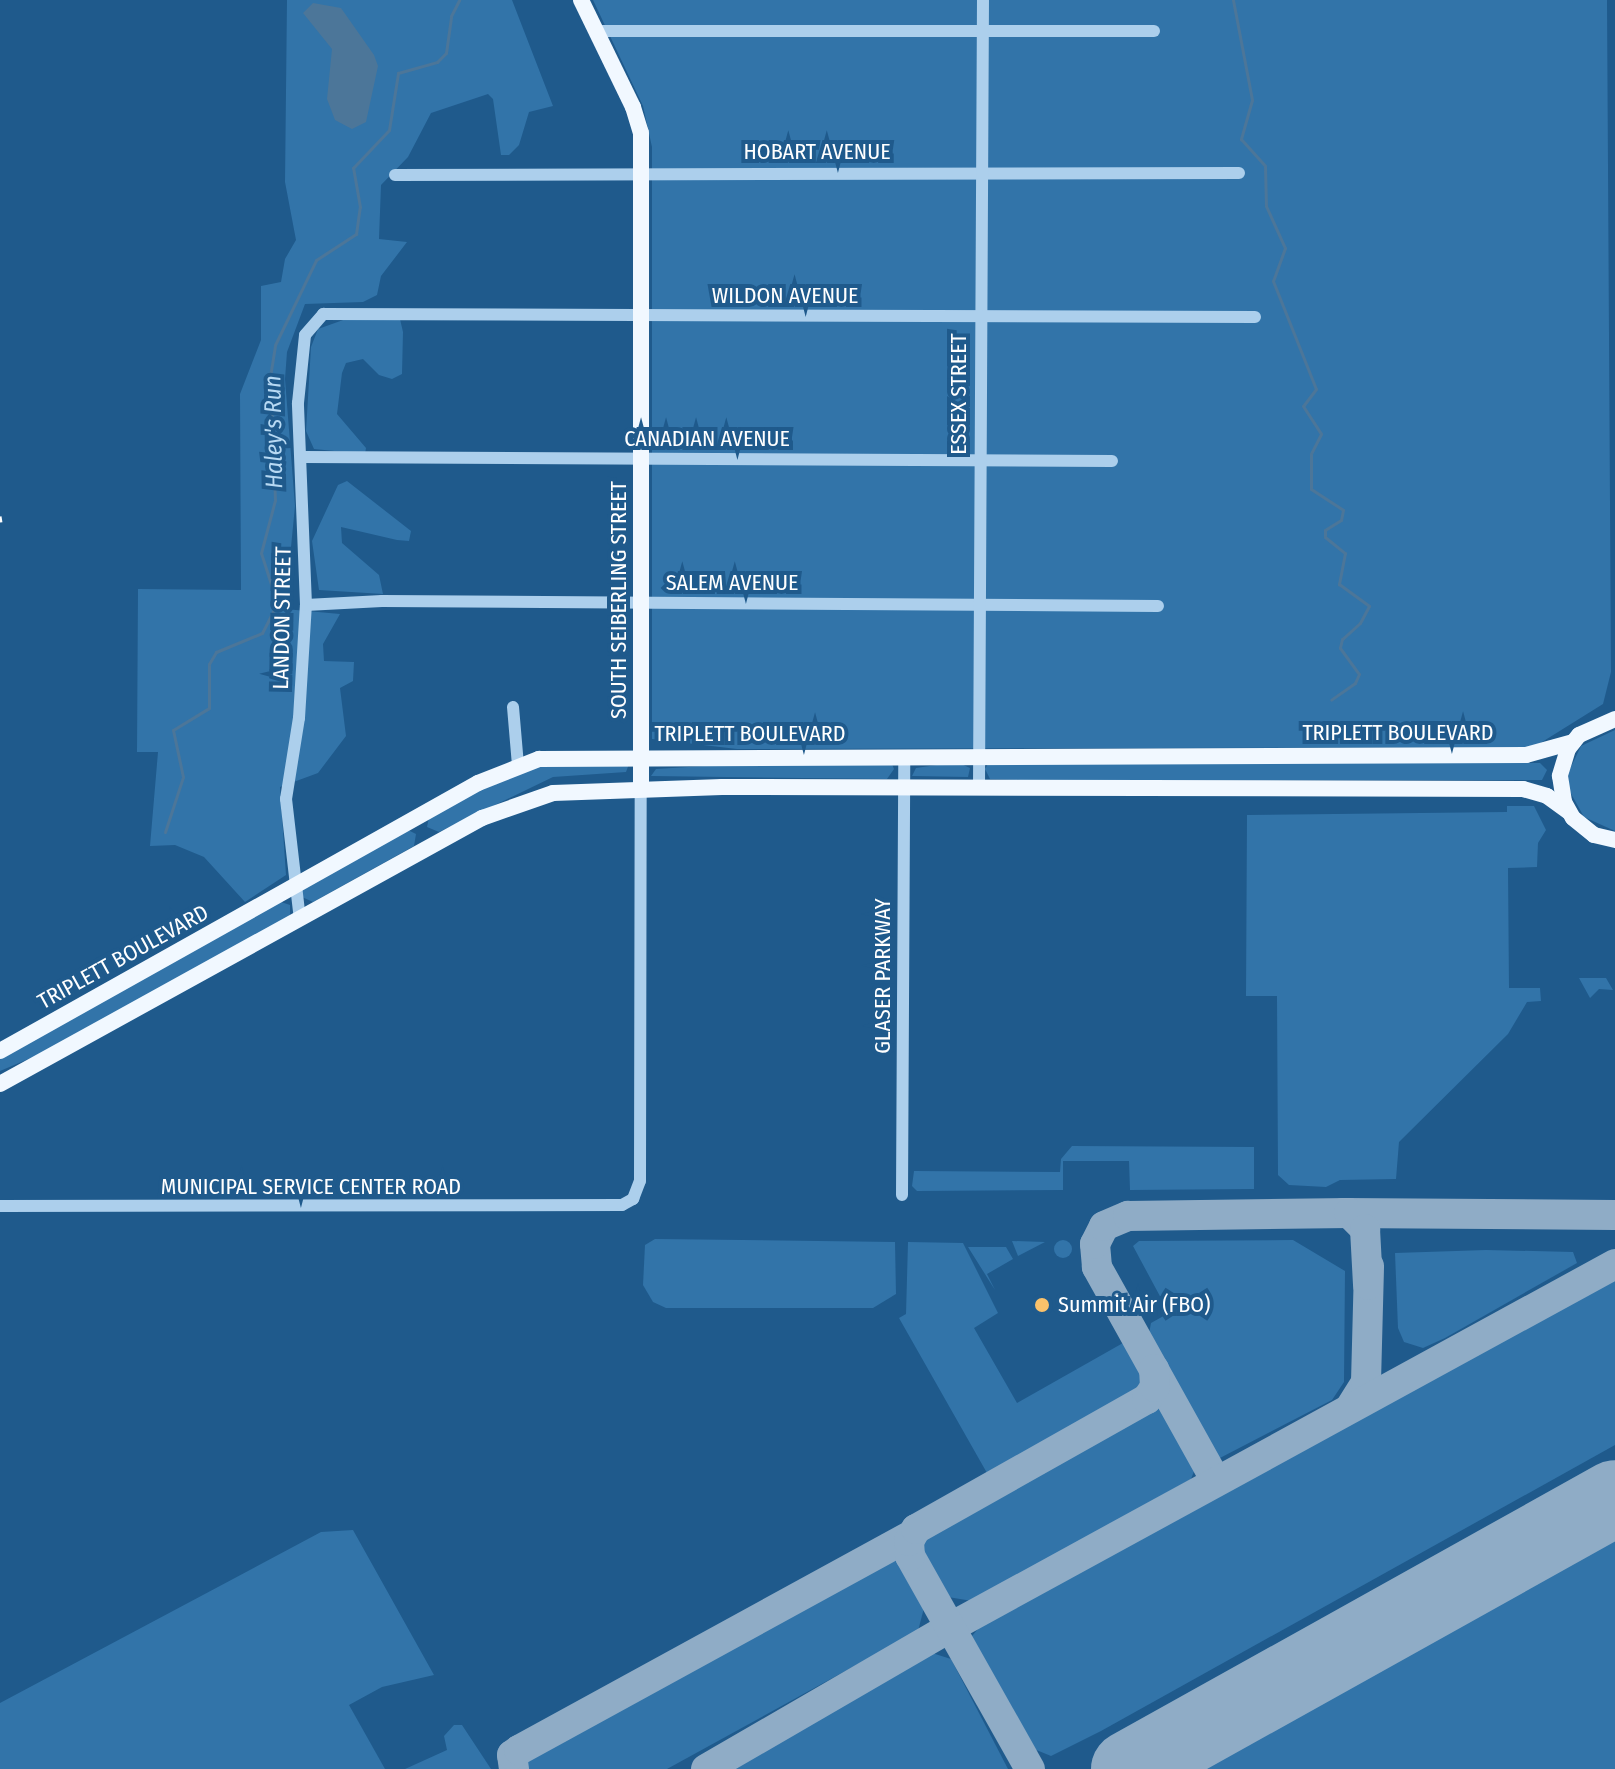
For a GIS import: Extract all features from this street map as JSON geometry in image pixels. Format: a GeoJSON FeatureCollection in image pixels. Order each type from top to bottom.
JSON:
{"type":"FeatureCollection","features":[{"type":"Feature","properties":{"kind":"main road","name":"SOUTH SEIBERLING STREET"},"geometry":{"type":"LineString","coordinates":[[581,0],[633,107],[642,171],[641,788]]}},
{"type":"Feature","properties":{"kind":"main road","name":"TRIPLETT BOULEVARD"},"geometry":{"type":"LineString","coordinates":[[0,1051],[518,765],[574,756],[1526,755],[1573,742],[1593,725],[1615,719]]}},
{"type":"Feature","properties":{"kind":"main road"},"geometry":{"type":"LineString","coordinates":[[1568,811],[1560,776],[1573,742]]}},
{"type":"Feature","properties":{"kind":"main road"},"geometry":{"type":"LineString","coordinates":[[0,1084],[523,801],[587,788],[1523,789],[1547,796],[1568,811],[1586,830],[1615,840]]}},
{"type":"Feature","properties":{"kind":"street","name":"ESSEX STREET"},"geometry":{"type":"LineString","coordinates":[[979,788],[978,460],[983,0]]}},
{"type":"Feature","properties":{"kind":"street"},"geometry":{"type":"LineString","coordinates":[[596,31],[983,28],[1154,31]]}},
{"type":"Feature","properties":{"kind":"street","name":"HOBART AVENUE"},"geometry":{"type":"LineString","coordinates":[[395,175],[642,171],[1239,173]]}},
{"type":"Feature","properties":{"kind":"street","name":"WILDON AVENUE"},"geometry":{"type":"LineString","coordinates":[[317,319],[337,312],[1255,317]]}},
{"type":"Feature","properties":{"kind":"street","name":"LANDON STREET"},"geometry":{"type":"LineString","coordinates":[[300,920],[286,799],[299,718],[306,605],[299,377],[305,335],[317,319]]}},
{"type":"Feature","properties":{"kind":"street","name":"CANADIAN AVENUE"},"geometry":{"type":"LineString","coordinates":[[303,457],[1112,461]]}},
{"type":"Feature","properties":{"kind":"street","name":"SALEM AVENUE"},"geometry":{"type":"LineString","coordinates":[[306,605],[1158,606]]}},
{"type":"Feature","properties":{"kind":"street"},"geometry":{"type":"LineString","coordinates":[[513,707],[518,765]]}},
{"type":"Feature","properties":{"kind":"street","name":"GLASER PARKWAY"},"geometry":{"type":"LineString","coordinates":[[902,1195],[904,756]]}},
{"type":"Feature","properties":{"kind":"street","name":"SOUTH SEIBERLING STREET"},"geometry":{"type":"LineString","coordinates":[[622,1205],[636,1196],[640,1181],[641,788]]}},
{"type":"Feature","properties":{"kind":"street","name":"MUNICIPAL SERVICE CENTER ROAD"},"geometry":{"type":"LineString","coordinates":[[0,1206],[622,1205]]}},
{"type":"Feature","properties":{"kind":"shaded area"},"geometry":{"type":"Polygon","coordinates":[[[287,0],[512,0],[553,106],[529,112],[519,145],[509,155],[501,155],[493,99],[488,94],[431,113],[408,157],[381,185],[379,239],[407,242],[381,276],[377,295],[363,302],[305,304],[287,352],[285,379],[295,506],[285,609],[340,614],[323,644],[324,661],[354,662],[353,681],[340,688],[346,736],[318,773],[280,787],[286,875],[245,902],[204,857],[175,845],[150,846],[158,752],[137,752],[138,589],[241,590],[240,394],[261,340],[261,286],[281,282],[285,259],[296,240],[285,182],[287,0]]]}},
{"type":"Feature","properties":{"kind":"shaded area"},"geometry":{"type":"Polygon","coordinates":[[[593,0],[1607,0],[1611,672],[1603,704],[1534,747],[737,749],[652,739],[652,147],[643,106],[593,0]]]}},
{"type":"Feature","properties":{"kind":"shaded area"},"geometry":{"type":"Polygon","coordinates":[[[313,3],[341,8],[374,55],[378,66],[366,122],[352,129],[335,120],[327,99],[332,49],[303,13],[313,3]]]}},
{"type":"Feature","properties":{"kind":"shaded area"},"geometry":{"type":"Polygon","coordinates":[[[346,319],[400,319],[403,332],[402,374],[392,379],[379,375],[363,359],[346,363],[342,373],[337,414],[366,448],[365,454],[314,449],[306,431],[311,347],[318,329],[346,319]]]}},
{"type":"Feature","properties":{"kind":"shaded area"},"geometry":{"type":"Polygon","coordinates":[[[347,481],[411,531],[409,541],[341,527],[342,543],[379,575],[383,594],[319,590],[312,541],[338,485],[347,481]]]}},
{"type":"Feature","properties":{"kind":"shaded area"},"geometry":{"type":"Polygon","coordinates":[[[1615,730],[1615,831],[1584,817],[1569,790],[1568,773],[1581,746],[1615,730]]]}},
{"type":"Feature","properties":{"kind":"shaded area"},"geometry":{"type":"Polygon","coordinates":[[[957,762],[970,768],[968,777],[912,776],[916,768],[957,762]]]}},
{"type":"Feature","properties":{"kind":"shaded area"},"geometry":{"type":"Polygon","coordinates":[[[752,763],[892,764],[894,769],[887,779],[651,776],[656,769],[752,763]]]}},
{"type":"Feature","properties":{"kind":"shaded area"},"geometry":{"type":"Polygon","coordinates":[[[1540,763],[1547,770],[1542,780],[1021,780],[990,779],[985,769],[988,764],[1540,763]]]}},
{"type":"Feature","properties":{"kind":"shaded area"},"geometry":{"type":"Polygon","coordinates":[[[629,764],[626,772],[553,777],[439,832],[427,827],[429,817],[491,783],[542,765],[629,764]]]}},
{"type":"Feature","properties":{"kind":"shaded area"},"geometry":{"type":"Polygon","coordinates":[[[1507,806],[1534,806],[1546,830],[1538,843],[1537,867],[1508,868],[1509,988],[1540,988],[1541,1001],[1527,1002],[1508,1034],[1399,1142],[1396,1179],[1340,1180],[1326,1187],[1289,1185],[1278,1175],[1277,996],[1246,996],[1247,815],[1507,812],[1507,806]]]}},
{"type":"Feature","properties":{"kind":"shaded area"},"geometry":{"type":"Polygon","coordinates":[[[408,830],[416,834],[414,846],[313,902],[302,897],[302,889],[408,830]]]}},
{"type":"Feature","properties":{"kind":"shaded area"},"geometry":{"type":"Polygon","coordinates":[[[278,901],[290,905],[290,916],[45,1052],[0,1071],[0,1057],[278,901]]]}},
{"type":"Feature","properties":{"kind":"shaded area"},"geometry":{"type":"Polygon","coordinates":[[[1579,978],[1606,978],[1613,990],[1599,989],[1590,998],[1579,978]]]}},
{"type":"Feature","properties":{"kind":"shaded area"},"geometry":{"type":"Polygon","coordinates":[[[1072,1146],[1254,1147],[1254,1189],[1130,1190],[1129,1161],[1063,1161],[1063,1190],[917,1191],[912,1186],[914,1171],[1060,1172],[1061,1159],[1072,1146]]]}},
{"type":"Feature","properties":{"kind":"shaded area"},"geometry":{"type":"Polygon","coordinates":[[[655,1239],[895,1242],[896,1294],[873,1308],[666,1308],[653,1302],[643,1285],[645,1245],[655,1239]]]}},
{"type":"Feature","properties":{"kind":"shaded area"},"geometry":{"type":"Polygon","coordinates":[[[1063,1240],[1072,1249],[1063,1258],[1054,1249],[1063,1240]]]}},
{"type":"Feature","properties":{"kind":"shaded area"},"geometry":{"type":"Polygon","coordinates":[[[1293,1240],[1345,1271],[1344,1382],[1332,1400],[1218,1459],[1148,1339],[1151,1323],[1169,1313],[1133,1246],[1139,1241],[1293,1240]]]}},
{"type":"Feature","properties":{"kind":"shaded area"},"geometry":{"type":"Polygon","coordinates":[[[1012,1241],[1045,1242],[1018,1256],[1012,1241]]]}},
{"type":"Feature","properties":{"kind":"shaded area"},"geometry":{"type":"Polygon","coordinates":[[[908,1242],[963,1243],[998,1313],[974,1328],[1017,1403],[1123,1343],[1148,1379],[1146,1390],[998,1474],[987,1473],[899,1318],[906,1314],[908,1242]]]}},
{"type":"Feature","properties":{"kind":"shaded area"},"geometry":{"type":"Polygon","coordinates":[[[968,1247],[1006,1247],[1013,1259],[987,1274],[995,1290],[968,1247]]]}},
{"type":"Feature","properties":{"kind":"shaded area"},"geometry":{"type":"Polygon","coordinates":[[[1486,1250],[1573,1252],[1577,1263],[1445,1338],[1423,1348],[1404,1342],[1398,1328],[1395,1253],[1486,1250]]]}},
{"type":"Feature","properties":{"kind":"shaded area"},"geometry":{"type":"Polygon","coordinates":[[[1615,1270],[1615,1445],[1101,1731],[1051,1756],[1029,1747],[973,1644],[972,1636],[987,1618],[1615,1270]]]}},
{"type":"Feature","properties":{"kind":"shaded area"},"geometry":{"type":"Polygon","coordinates":[[[1155,1406],[1164,1408],[1197,1464],[1191,1479],[972,1601],[948,1597],[920,1550],[923,1531],[1155,1406]]]}},
{"type":"Feature","properties":{"kind":"shaded area"},"geometry":{"type":"Polygon","coordinates":[[[353,1530],[434,1675],[382,1687],[349,1705],[385,1769],[0,1769],[0,1703],[321,1532],[353,1530]]]}},
{"type":"Feature","properties":{"kind":"shaded area"},"geometry":{"type":"Polygon","coordinates":[[[1615,1537],[1615,1769],[1195,1769],[1342,1687],[1615,1537]]]}},
{"type":"Feature","properties":{"kind":"shaded area"},"geometry":{"type":"Polygon","coordinates":[[[892,1553],[925,1604],[918,1631],[667,1769],[522,1769],[525,1757],[538,1746],[892,1553]]]}},
{"type":"Feature","properties":{"kind":"shaded area"},"geometry":{"type":"Polygon","coordinates":[[[932,1653],[951,1659],[1008,1769],[719,1769],[932,1653]]]}},
{"type":"Feature","properties":{"kind":"shaded area"},"geometry":{"type":"Polygon","coordinates":[[[454,1725],[462,1725],[491,1769],[405,1769],[447,1750],[444,1736],[454,1725]]]}},
{"type":"Feature","properties":{"kind":"waterway","name":"Haley's Run"},"geometry":{"type":"LineString","coordinates":[[165,832],[183,777],[173,730],[209,708],[209,664],[216,652],[262,633],[277,603],[261,553],[275,500],[270,377],[275,345],[316,260],[356,234],[360,207],[353,168],[389,130],[398,73],[437,62],[446,53],[451,16],[459,0]]}},
{"type":"Feature","properties":{"kind":"waterway"},"geometry":{"type":"LineString","coordinates":[[1233,0],[1252,100],[1241,139],[1265,166],[1266,206],[1285,248],[1273,281],[1316,389],[1303,406],[1321,434],[1311,454],[1311,489],[1343,510],[1341,520],[1325,530],[1325,537],[1345,553],[1339,584],[1369,606],[1360,623],[1342,639],[1340,648],[1359,674],[1355,683],[1331,700]]}},
{"type":"Feature","properties":{"kind":"taxiway"},"geometry":{"type":"LineString","coordinates":[[1343,1213],[1615,1215]]}},
{"type":"Feature","properties":{"kind":"taxiway"},"geometry":{"type":"LineString","coordinates":[[1216,1481],[1097,1267],[1095,1244],[1104,1226],[1128,1216],[1349,1213],[1365,1229],[1368,1285]]}},
{"type":"Feature","properties":{"kind":"taxiway"},"geometry":{"type":"LineString","coordinates":[[706,1769],[951,1627],[1615,1264]]}},
{"type":"Feature","properties":{"kind":"taxiway"},"geometry":{"type":"LineString","coordinates":[[1350,1408],[1366,1382],[1369,1266]]}},
{"type":"Feature","properties":{"kind":"taxiway"},"geometry":{"type":"LineString","coordinates":[[1030,1769],[910,1556],[909,1541],[916,1529],[1147,1399],[1155,1387],[1154,1369]]}},
{"type":"Feature","properties":{"kind":"taxiway"},"geometry":{"type":"LineString","coordinates":[[514,1769],[512,1755],[519,1750],[912,1535]]}},
{"type":"Feature","properties":{"kind":"runway"},"geometry":{"type":"LineString","coordinates":[[1129,1769],[1615,1498]]}},
{"type":"Feature","properties":{"kind":"railway"},"geometry":{"type":"LineString","coordinates":[[0,516],[1,522]]}},
{"type":"Feature","properties":{"kind":"place","name":"Summit Air (FBO)"},"geometry":{"type":"Point","coordinates":[1042,1305]}}]}
